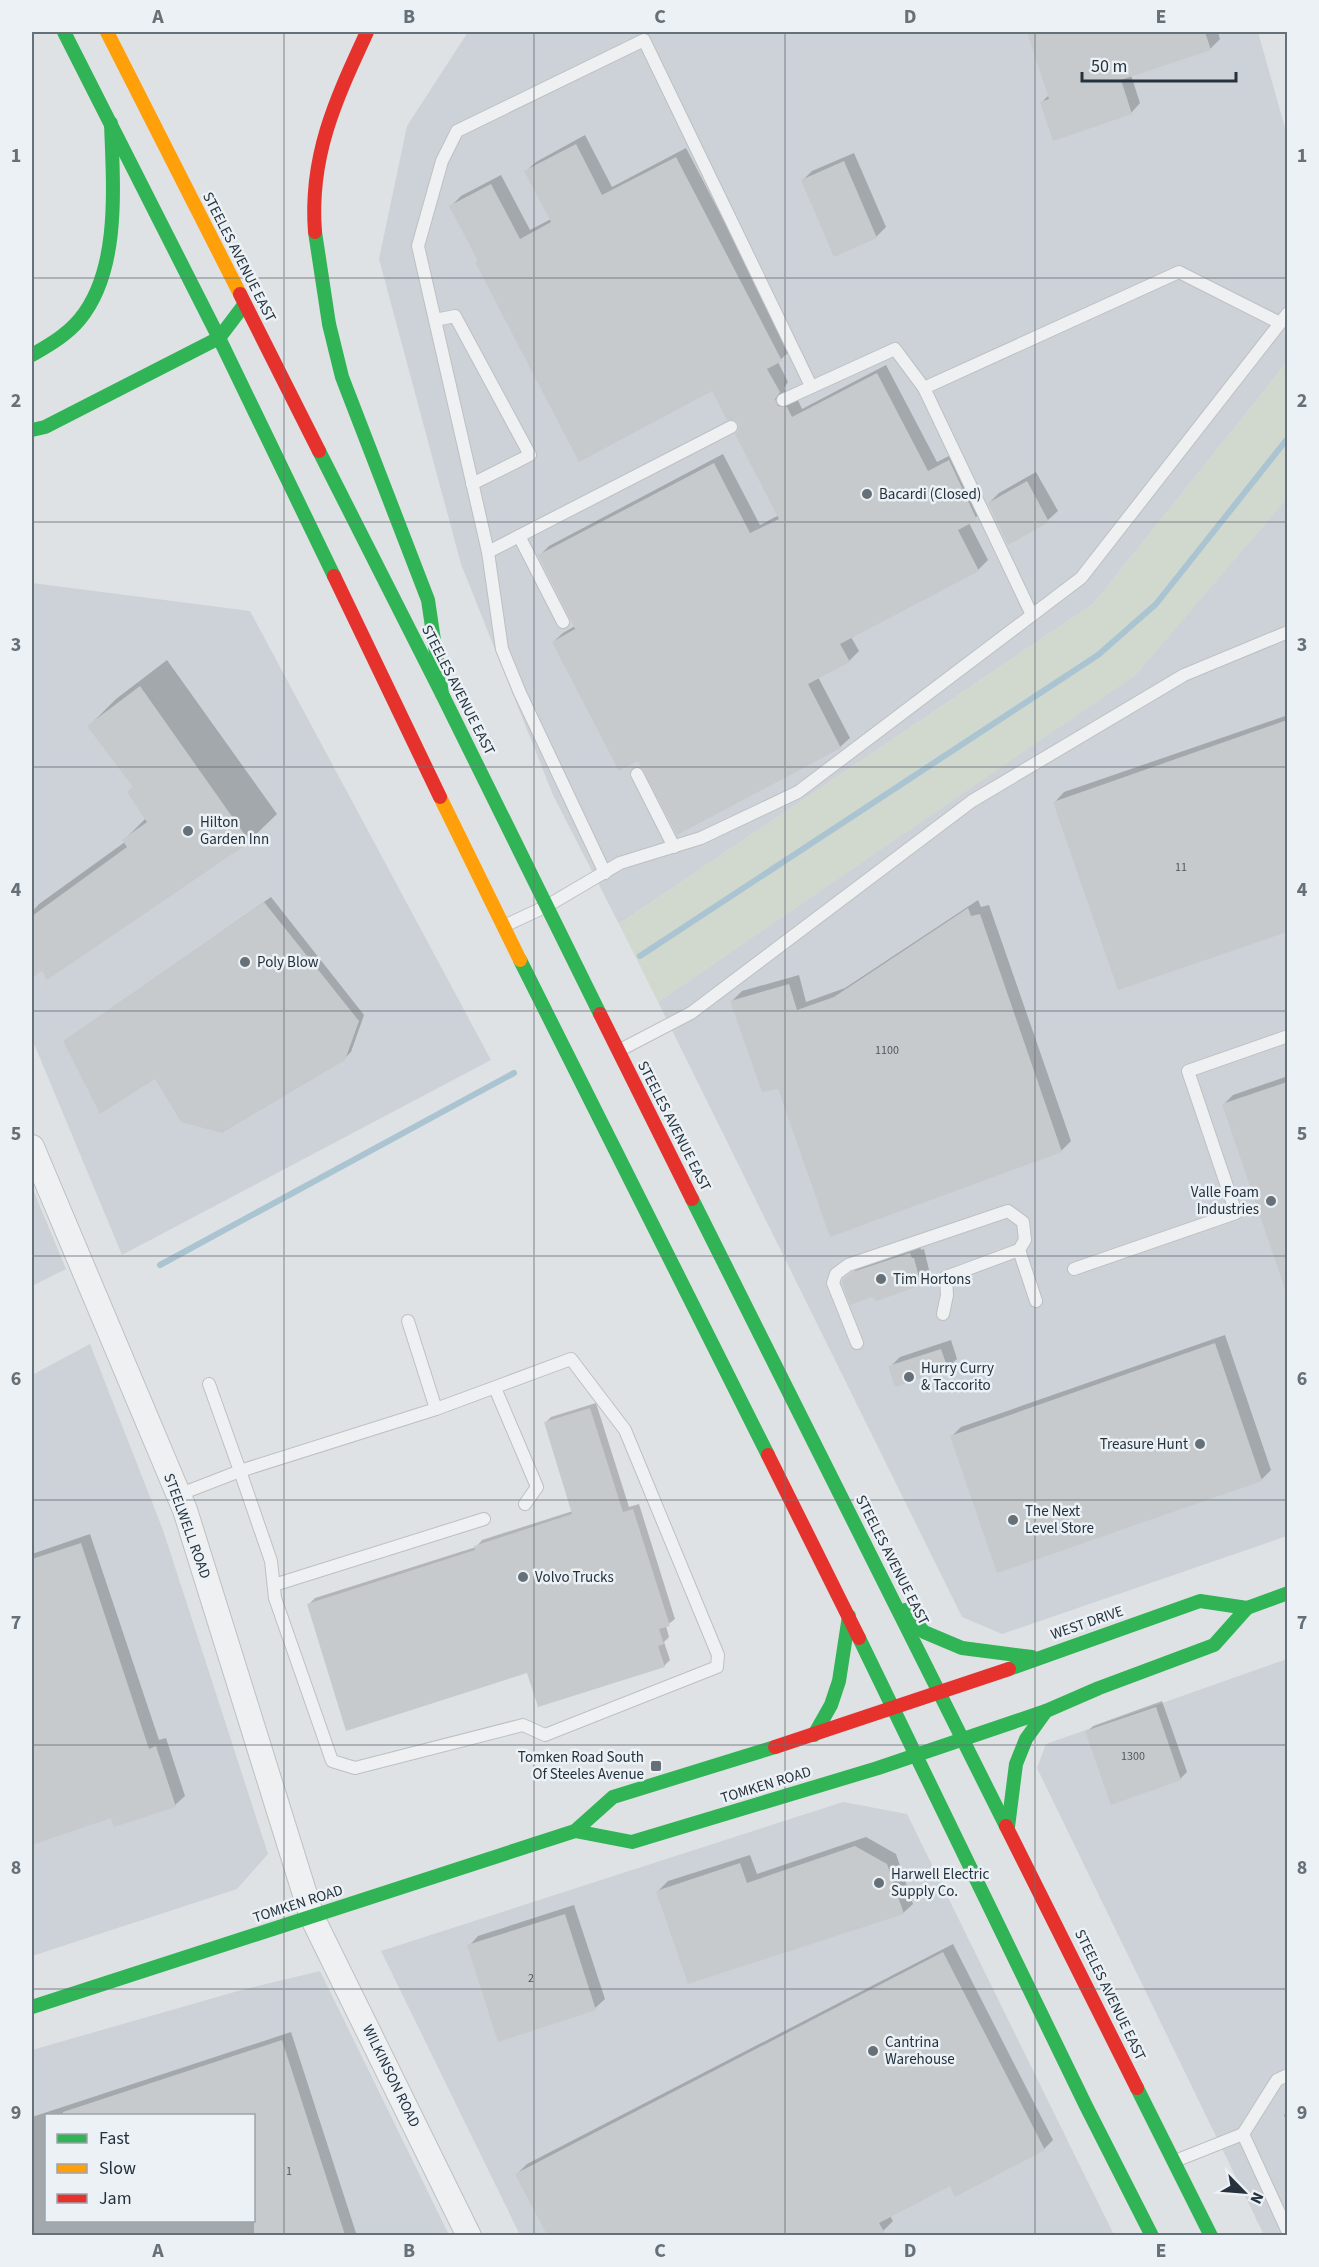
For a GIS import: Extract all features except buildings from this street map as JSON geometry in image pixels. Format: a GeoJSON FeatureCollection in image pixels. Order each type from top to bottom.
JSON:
{"type":"FeatureCollection","features":[{"type":"Feature","properties":{"kind":"main road","name":"STEELES AVENUE EAST"},"geometry":{"type":"LineString","coordinates":[[107,32],[442,694],[618,1051],[1211,2235]]}},
{"type":"Feature","properties":{"kind":"main road"},"geometry":{"type":"LineString","coordinates":[[367,32],[336,100],[323,141],[314,184],[315,229],[329,324],[342,377],[428,600],[442,694]]}},
{"type":"Feature","properties":{"kind":"main road"},"geometry":{"type":"LineString","coordinates":[[65,33],[219,338],[503,927],[849,1616],[1081,2095],[1152,2235]]}},
{"type":"Feature","properties":{"kind":"main road"},"geometry":{"type":"LineString","coordinates":[[32,355],[69,330],[84,313],[97,287],[107,257],[111,229],[111,123]]}},
{"type":"Feature","properties":{"kind":"main road"},"geometry":{"type":"LineString","coordinates":[[32,430],[45,427],[219,338],[244,305]]}},
{"type":"Feature","properties":{"kind":"main road","name":"WEST DRIVE"},"geometry":{"type":"LineString","coordinates":[[963,1741],[1214,1645],[1247,1608],[1287,1593]]}},
{"type":"Feature","properties":{"kind":"main road"},"geometry":{"type":"LineString","coordinates":[[891,1595],[924,1632],[962,1648],[1037,1658]]}},
{"type":"Feature","properties":{"kind":"main road","name":"WEST DRIVE"},"geometry":{"type":"LineString","coordinates":[[940,1693],[1200,1601],[1247,1608]]}},
{"type":"Feature","properties":{"kind":"main road"},"geometry":{"type":"LineString","coordinates":[[814,1735],[831,1705],[839,1681],[849,1616]]}},
{"type":"Feature","properties":{"kind":"main road","name":"TOMKEN ROAD"},"geometry":{"type":"LineString","coordinates":[[32,2007],[575,1831],[613,1797],[814,1735],[893,1706],[940,1693]]}},
{"type":"Feature","properties":{"kind":"main road"},"geometry":{"type":"LineString","coordinates":[[1008,1827],[1016,1764],[1026,1738],[1046,1711]]}},
{"type":"Feature","properties":{"kind":"main road","name":"TOMKEN ROAD"},"geometry":{"type":"LineString","coordinates":[[575,1831],[632,1842],[963,1741]]}},
{"type":"Feature","properties":{"kind":"street","name":"STEELWELL ROAD"},"geometry":{"type":"LineString","coordinates":[[32,1147],[185,1510],[312,1917]]}},
{"type":"Feature","properties":{"kind":"street","name":"WILKINSON ROAD"},"geometry":{"type":"LineString","coordinates":[[312,1917],[469,2235]]}},
{"type":"Feature","properties":{"kind":"lane"},"geometry":{"type":"LineString","coordinates":[[605,873],[520,693],[502,649],[488,552],[418,246],[442,161],[457,131],[644,40],[811,386]]}},
{"type":"Feature","properties":{"kind":"lane"},"geometry":{"type":"LineString","coordinates":[[924,388],[1179,272],[1280,323]]}},
{"type":"Feature","properties":{"kind":"lane"},"geometry":{"type":"LineString","coordinates":[[503,927],[547,906],[620,863],[701,838],[798,792],[1081,578],[1287,313]]}},
{"type":"Feature","properties":{"kind":"lane"},"geometry":{"type":"LineString","coordinates":[[435,320],[455,316],[530,455],[472,484]]}},
{"type":"Feature","properties":{"kind":"lane"},"geometry":{"type":"LineString","coordinates":[[783,400],[895,349],[924,388],[1032,615]]}},
{"type":"Feature","properties":{"kind":"lane"},"geometry":{"type":"LineString","coordinates":[[488,552],[731,427]]}},
{"type":"Feature","properties":{"kind":"lane"},"geometry":{"type":"LineString","coordinates":[[519,536],[563,622]]}},
{"type":"Feature","properties":{"kind":"lane"},"geometry":{"type":"LineString","coordinates":[[618,1051],[691,1013],[972,801],[1184,675],[1287,632]]}},
{"type":"Feature","properties":{"kind":"lane"},"geometry":{"type":"LineString","coordinates":[[637,774],[674,847]]}},
{"type":"Feature","properties":{"kind":"lane"},"geometry":{"type":"LineString","coordinates":[[1074,1269],[1236,1213],[1188,1071],[1287,1036]]}},
{"type":"Feature","properties":{"kind":"lane"},"geometry":{"type":"LineString","coordinates":[[856,1343],[833,1283],[836,1274],[848,1265],[1008,1211],[1023,1222],[1025,1240],[1019,1250],[946,1277],[947,1296],[943,1314]]}},
{"type":"Feature","properties":{"kind":"lane"},"geometry":{"type":"LineString","coordinates":[[1019,1250],[1036,1301]]}},
{"type":"Feature","properties":{"kind":"lane"},"geometry":{"type":"LineString","coordinates":[[408,1321],[436,1409]]}},
{"type":"Feature","properties":{"kind":"lane"},"geometry":{"type":"LineString","coordinates":[[178,1495],[240,1471],[436,1409],[572,1359],[625,1430],[718,1655],[717,1667],[544,1735],[523,1725],[355,1768],[332,1761],[275,1598],[272,1561],[240,1471],[209,1384]]}},
{"type":"Feature","properties":{"kind":"lane"},"geometry":{"type":"LineString","coordinates":[[495,1388],[537,1487],[525,1504]]}},
{"type":"Feature","properties":{"kind":"lane"},"geometry":{"type":"LineString","coordinates":[[274,1585],[484,1519]]}},
{"type":"Feature","properties":{"kind":"lane"},"geometry":{"type":"LineString","coordinates":[[1174,2161],[1243,2134],[1276,2080],[1287,2075]]}},
{"type":"Feature","properties":{"kind":"lane"},"geometry":{"type":"LineString","coordinates":[[1243,2134],[1287,2232]]}},
{"type":"Feature","properties":{"kind":"shaded area"},"geometry":{"type":"Polygon","coordinates":[[[468,32],[1258,32],[1287,135],[1287,362],[1093,604],[619,924],[553,795],[461,564],[379,259],[407,126],[468,32]]]}},
{"type":"Feature","properties":{"kind":"shaded area"},"geometry":{"type":"Polygon","coordinates":[[[1287,362],[1287,498],[1136,675],[658,1002],[619,924],[1093,604],[1287,362]]]}},
{"type":"Feature","properties":{"kind":"shaded area"},"geometry":{"type":"Polygon","coordinates":[[[1287,498],[1287,1536],[1002,1634],[962,1617],[658,1002],[1135,675],[1287,498]]]}},
{"type":"Feature","properties":{"kind":"shaded area"},"geometry":{"type":"Polygon","coordinates":[[[32,583],[250,611],[491,1060],[122,1255],[32,1039],[32,583]]]}},
{"type":"Feature","properties":{"kind":"shaded area"},"geometry":{"type":"Polygon","coordinates":[[[32,1187],[66,1269],[32,1286],[32,1187]]]}},
{"type":"Feature","properties":{"kind":"shaded area"},"geometry":{"type":"Polygon","coordinates":[[[90,1344],[163,1530],[268,1854],[237,1889],[32,1956],[32,1375],[90,1344]]]}},
{"type":"Feature","properties":{"kind":"shaded area"},"geometry":{"type":"Polygon","coordinates":[[[1287,1659],[1287,2235],[1264,2235],[1037,1768],[1046,1744],[1287,1659]]]}},
{"type":"Feature","properties":{"kind":"shaded area"},"geometry":{"type":"Polygon","coordinates":[[[843,1802],[907,1814],[1114,2235],[520,2235],[381,1951],[843,1802]]]}},
{"type":"Feature","properties":{"kind":"shaded area"},"geometry":{"type":"Polygon","coordinates":[[[320,1971],[449,2235],[32,2235],[32,2050],[238,1991],[320,1971]]]}},
{"type":"Feature","properties":{"kind":"waterway"},"geometry":{"type":"LineString","coordinates":[[640,956],[1098,655],[1156,604],[1288,438]]}},
{"type":"Feature","properties":{"kind":"waterway"},"geometry":{"type":"LineString","coordinates":[[160,1265],[514,1073]]}},
{"type":"Feature","properties":{"kind":"traffic: fast"},"geometry":{"type":"LineString","coordinates":[[64,32],[219,338],[334,576]]}},
{"type":"Feature","properties":{"kind":"traffic: fast"},"geometry":{"type":"LineString","coordinates":[[32,355],[75,325],[93,299],[102,276],[112,225],[111,123]]}},
{"type":"Feature","properties":{"kind":"traffic: fast"},"geometry":{"type":"LineString","coordinates":[[315,232],[329,324],[342,377],[428,600],[442,694]]}},
{"type":"Feature","properties":{"kind":"traffic: fast"},"geometry":{"type":"LineString","coordinates":[[32,430],[45,427],[219,338],[244,305]]}},
{"type":"Feature","properties":{"kind":"traffic: fast"},"geometry":{"type":"LineString","coordinates":[[319,451],[600,1014]]}},
{"type":"Feature","properties":{"kind":"traffic: fast"},"geometry":{"type":"LineString","coordinates":[[520,960],[768,1455]]}},
{"type":"Feature","properties":{"kind":"traffic: fast"},"geometry":{"type":"LineString","coordinates":[[692,1199],[1006,1826]]}},
{"type":"Feature","properties":{"kind":"traffic: fast"},"geometry":{"type":"LineString","coordinates":[[1009,1669],[1200,1601],[1247,1608],[1288,1593]]}},
{"type":"Feature","properties":{"kind":"traffic: fast"},"geometry":{"type":"LineString","coordinates":[[575,1831],[632,1842],[878,1768],[1046,1711],[1099,1688],[1214,1645],[1247,1608]]}},
{"type":"Feature","properties":{"kind":"traffic: fast"},"geometry":{"type":"LineString","coordinates":[[905,1610],[924,1632],[962,1648],[1032,1657]]}},
{"type":"Feature","properties":{"kind":"traffic: fast"},"geometry":{"type":"LineString","coordinates":[[814,1735],[831,1705],[839,1681],[849,1616]]}},
{"type":"Feature","properties":{"kind":"traffic: fast"},"geometry":{"type":"LineString","coordinates":[[859,1638],[1086,2106],[1152,2236]]}},
{"type":"Feature","properties":{"kind":"traffic: fast"},"geometry":{"type":"LineString","coordinates":[[1008,1827],[1016,1764],[1026,1739],[1046,1711]]}},
{"type":"Feature","properties":{"kind":"traffic: fast"},"geometry":{"type":"LineString","coordinates":[[32,2007],[575,1831],[613,1797],[775,1747]]}},
{"type":"Feature","properties":{"kind":"traffic: fast"},"geometry":{"type":"LineString","coordinates":[[1137,2088],[1211,2236]]}},
{"type":"Feature","properties":{"kind":"traffic: slow"},"geometry":{"type":"LineString","coordinates":[[107,32],[240,294]]}},
{"type":"Feature","properties":{"kind":"traffic: slow"},"geometry":{"type":"LineString","coordinates":[[440,797],[520,960]]}},
{"type":"Feature","properties":{"kind":"traffic: jam"},"geometry":{"type":"LineString","coordinates":[[315,232],[316,178],[327,129],[367,32]]}},
{"type":"Feature","properties":{"kind":"traffic: jam"},"geometry":{"type":"LineString","coordinates":[[240,294],[319,451]]}},
{"type":"Feature","properties":{"kind":"traffic: jam"},"geometry":{"type":"LineString","coordinates":[[334,576],[440,797]]}},
{"type":"Feature","properties":{"kind":"traffic: jam"},"geometry":{"type":"LineString","coordinates":[[600,1014],[692,1199]]}},
{"type":"Feature","properties":{"kind":"traffic: jam"},"geometry":{"type":"LineString","coordinates":[[768,1455],[859,1638]]}},
{"type":"Feature","properties":{"kind":"traffic: jam"},"geometry":{"type":"LineString","coordinates":[[775,1747],[1009,1669]]}},
{"type":"Feature","properties":{"kind":"traffic: jam"},"geometry":{"type":"LineString","coordinates":[[1006,1826],[1137,2088]]}},
{"type":"Feature","properties":{"kind":"place","name":"Bacardi (Closed)"},"geometry":{"type":"Point","coordinates":[867,494]}},
{"type":"Feature","properties":{"kind":"place","name":"Hilton Garden Inn"},"geometry":{"type":"Point","coordinates":[188,831]}},
{"type":"Feature","properties":{"kind":"place","name":"Poly Blow"},"geometry":{"type":"Point","coordinates":[245,962]}},
{"type":"Feature","properties":{"kind":"place","name":"Valle Foam Industries"},"geometry":{"type":"Point","coordinates":[1271,1201]}},
{"type":"Feature","properties":{"kind":"place","name":"Tim Hortons"},"geometry":{"type":"Point","coordinates":[881,1279]}},
{"type":"Feature","properties":{"kind":"place","name":"Hurry Curry & Taccorito"},"geometry":{"type":"Point","coordinates":[909,1377]}},
{"type":"Feature","properties":{"kind":"place","name":"Treasure Hunt"},"geometry":{"type":"Point","coordinates":[1200,1444]}},
{"type":"Feature","properties":{"kind":"place","name":"The Next Level Store"},"geometry":{"type":"Point","coordinates":[1013,1520]}},
{"type":"Feature","properties":{"kind":"place","name":"Volvo Trucks"},"geometry":{"type":"Point","coordinates":[523,1577]}},
{"type":"Feature","properties":{"kind":"place","name":"Tomken Road South Of Steeles Avenue"},"geometry":{"type":"Point","coordinates":[656,1766]}},
{"type":"Feature","properties":{"kind":"place","name":"Harwell Electric Supply Co."},"geometry":{"type":"Point","coordinates":[879,1883]}},
{"type":"Feature","properties":{"kind":"place","name":"Cantrina Warehouse"},"geometry":{"type":"Point","coordinates":[873,2051]}}]}
